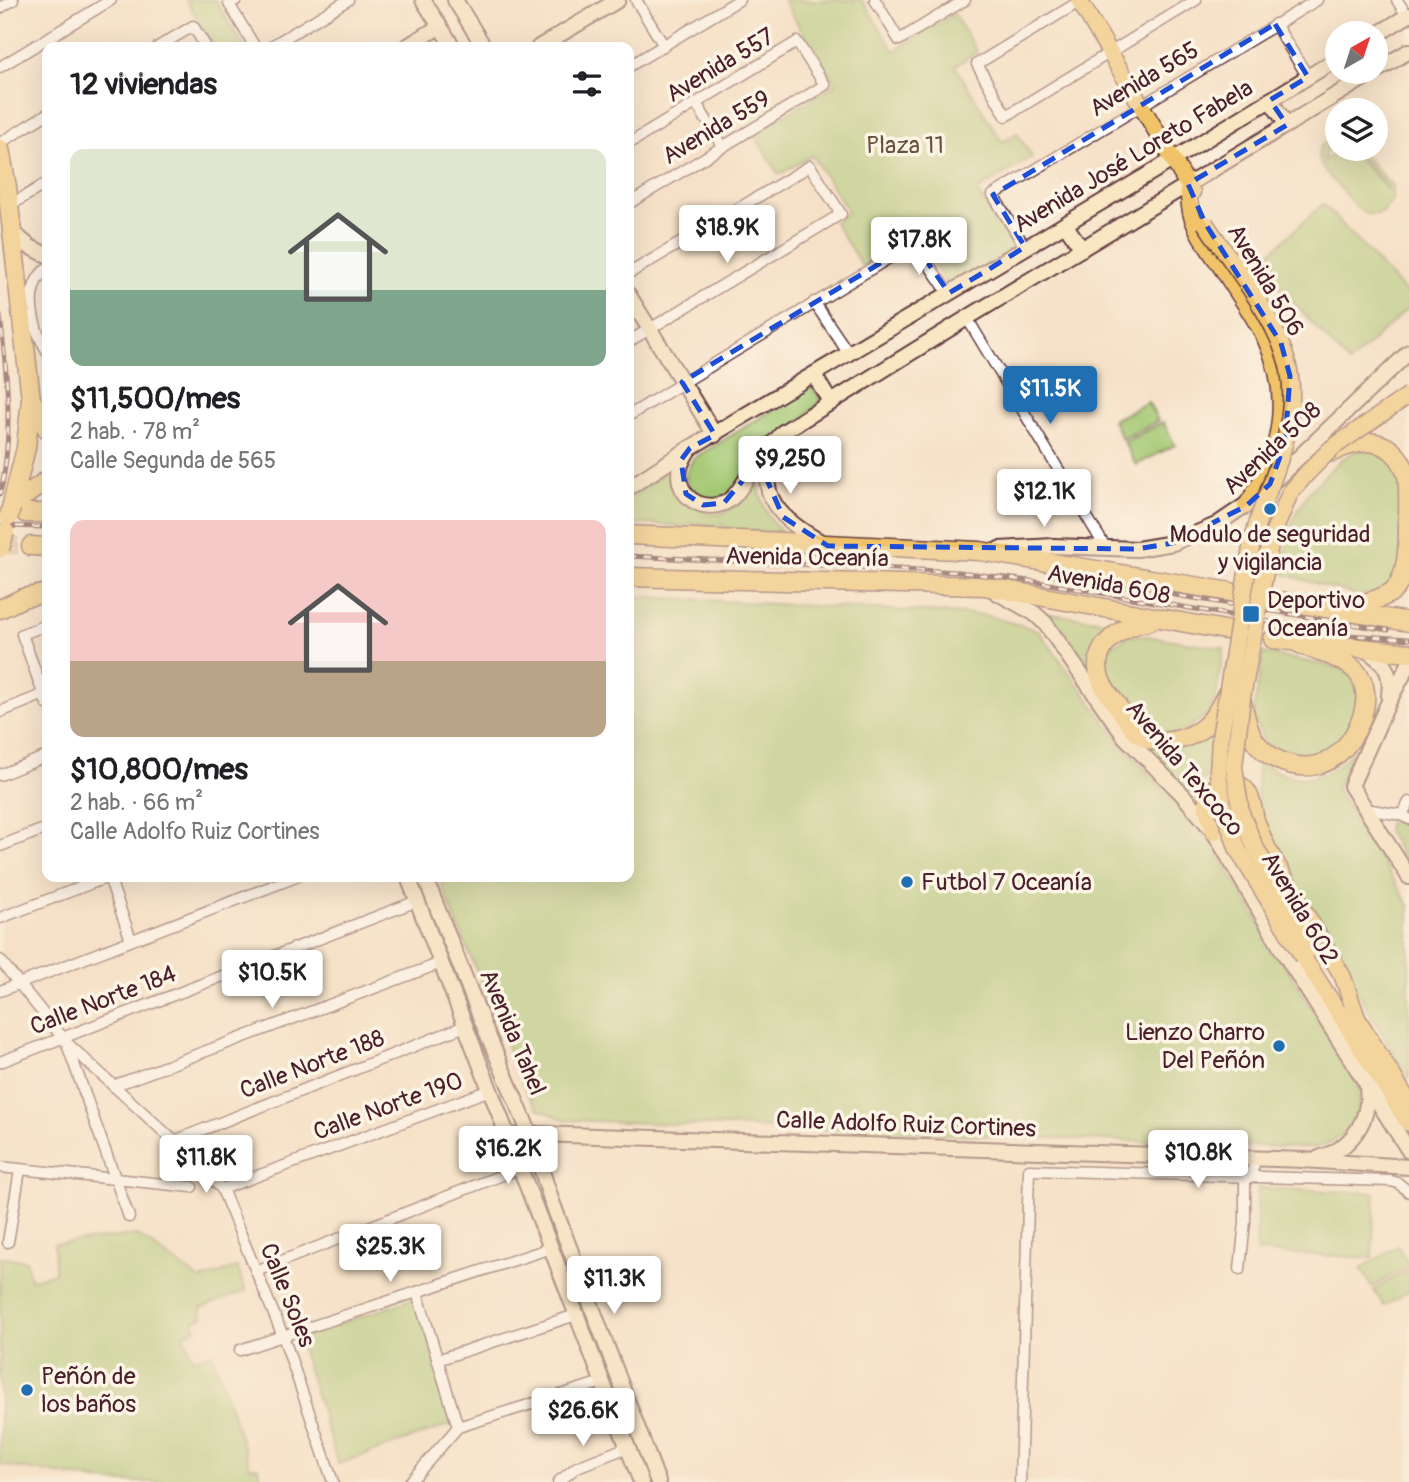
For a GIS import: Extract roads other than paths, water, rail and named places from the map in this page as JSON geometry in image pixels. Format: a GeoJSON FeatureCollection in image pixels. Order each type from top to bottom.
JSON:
{"type":"FeatureCollection","features":[{"type":"Feature","properties":{"kind":"highway"},"geometry":{"type":"LineString","coordinates":[[0,149],[31,399],[26,448],[10,520]]}},
{"type":"Feature","properties":{"kind":"highway"},"geometry":{"type":"LineString","coordinates":[[31,399],[42,420]]}},
{"type":"Feature","properties":{"kind":"highway"},"geometry":{"type":"LineString","coordinates":[[1323,457],[1348,444],[1364,440],[1381,444],[1396,456],[1408,477],[1406,564],[1401,578],[1393,590],[1376,599],[1331,610]]}},
{"type":"Feature","properties":{"kind":"highway"},"geometry":{"type":"LineString","coordinates":[[10,520],[42,485]]}},
{"type":"Feature","properties":{"kind":"highway"},"geometry":{"type":"LineString","coordinates":[[10,520],[42,514]]}},
{"type":"Feature","properties":{"kind":"highway","name":"Avenida Oceanía"},"geometry":{"type":"LineString","coordinates":[[634,535],[980,551]]}},
{"type":"Feature","properties":{"kind":"highway","name":"Avenida 608"},"geometry":{"type":"LineString","coordinates":[[980,551],[1231,593]]}},
{"type":"Feature","properties":{"kind":"highway","name":"Avenida Oceanía"},"geometry":{"type":"LineString","coordinates":[[634,577],[984,586]]}},
{"type":"Feature","properties":{"kind":"highway","name":"Avenida 608"},"geometry":{"type":"LineString","coordinates":[[984,586],[1225,630]]}},
{"type":"Feature","properties":{"kind":"highway"},"geometry":{"type":"LineString","coordinates":[[0,610],[23,598],[42,594]]}},
{"type":"Feature","properties":{"kind":"highway"},"geometry":{"type":"LineString","coordinates":[[1280,601],[1409,622]]}},
{"type":"Feature","properties":{"kind":"highway"},"geometry":{"type":"LineString","coordinates":[[1171,621],[1150,621],[1130,625],[1118,631],[1105,645],[1098,661],[1103,684],[1139,734],[1157,741],[1182,740],[1210,722],[1234,696],[1254,738],[1272,757],[1299,766],[1312,766],[1335,757],[1354,733],[1364,708],[1365,687],[1362,679],[1349,665],[1297,643]]}},
{"type":"Feature","properties":{"kind":"highway"},"geometry":{"type":"LineString","coordinates":[[1273,639],[1409,653]]}},
{"type":"Feature","properties":{"kind":"main road","name":"Avenida 506"},"geometry":{"type":"LineString","coordinates":[[1080,1],[1174,159],[1205,223],[1263,310],[1281,343],[1290,376],[1291,408],[1285,443],[1255,529],[1234,696]]}},
{"type":"Feature","properties":{"kind":"main road"},"geometry":{"type":"LineString","coordinates":[[1188,184],[1190,205],[1197,227],[1265,338],[1279,381],[1279,433],[1262,483],[1246,506]]}},
{"type":"Feature","properties":{"kind":"main road","name":"Avenida 508"},"geometry":{"type":"LineString","coordinates":[[1234,696],[1271,539],[1290,493],[1323,457],[1355,430],[1409,395]]}},
{"type":"Feature","properties":{"kind":"main road","name":"Avenida 602"},"geometry":{"type":"LineString","coordinates":[[1234,696],[1234,767],[1241,813],[1255,848],[1309,953],[1354,1023],[1409,1123]]}},
{"type":"Feature","properties":{"kind":"main road"},"geometry":{"type":"LineString","coordinates":[[1214,832],[1208,808],[1208,794],[1214,786],[1223,782],[1238,784],[1249,794],[1259,830],[1269,851],[1343,977],[1354,1023]]}},
{"type":"Feature","properties":{"kind":"main road","name":"Avenida 602"},"geometry":{"type":"LineString","coordinates":[[1309,953],[1311,973],[1404,1086],[1409,1103]]}},
{"type":"Feature","properties":{"kind":"main road"},"geometry":{"type":"LineString","coordinates":[[1311,973],[1324,1014],[1354,1023]]}},
{"type":"Feature","properties":{"kind":"street"},"geometry":{"type":"LineString","coordinates":[[0,8],[13,0]]}},
{"type":"Feature","properties":{"kind":"street"},"geometry":{"type":"LineString","coordinates":[[0,67],[111,0]]}},
{"type":"Feature","properties":{"kind":"street"},"geometry":{"type":"LineString","coordinates":[[278,42],[348,0]]}},
{"type":"Feature","properties":{"kind":"street"},"geometry":{"type":"LineString","coordinates":[[423,0],[450,42]]}},
{"type":"Feature","properties":{"kind":"street"},"geometry":{"type":"LineString","coordinates":[[455,0],[481,42]]}},
{"type":"Feature","properties":{"kind":"street"},"geometry":{"type":"LineString","coordinates":[[547,42],[618,0]]}},
{"type":"Feature","properties":{"kind":"street"},"geometry":{"type":"LineString","coordinates":[[636,0],[664,46]]}},
{"type":"Feature","properties":{"kind":"street"},"geometry":{"type":"LineString","coordinates":[[634,64],[739,0]]}},
{"type":"Feature","properties":{"kind":"street"},"geometry":{"type":"LineString","coordinates":[[875,0],[899,40],[965,0]]}},
{"type":"Feature","properties":{"kind":"street"},"geometry":{"type":"LineString","coordinates":[[1080,1],[977,64],[1006,117],[1195,0]]}},
{"type":"Feature","properties":{"kind":"street","name":"Avenida 565"},"geometry":{"type":"LineString","coordinates":[[1025,247],[993,195],[1317,0]]}},
{"type":"Feature","properties":{"kind":"street"},"geometry":{"type":"LineString","coordinates":[[1388,28],[1408,15],[1397,0]]}},
{"type":"Feature","properties":{"kind":"street"},"geometry":{"type":"LineString","coordinates":[[233,2],[253,42]]}},
{"type":"Feature","properties":{"kind":"street"},"geometry":{"type":"LineString","coordinates":[[1275,24],[1308,77]]}},
{"type":"Feature","properties":{"kind":"street"},"geometry":{"type":"LineString","coordinates":[[166,42],[193,26],[203,42]]}},
{"type":"Feature","properties":{"kind":"street"},"geometry":{"type":"LineString","coordinates":[[414,42],[439,27]]}},
{"type":"Feature","properties":{"kind":"street","name":"Avenida 557"},"geometry":{"type":"LineString","coordinates":[[634,141],[797,43],[825,85]]}},
{"type":"Feature","properties":{"kind":"street"},"geometry":{"type":"LineString","coordinates":[[690,447],[681,460],[679,474],[686,494],[703,505],[724,503],[733,497],[783,432],[1409,51]]}},
{"type":"Feature","properties":{"kind":"street","name":"Avenida José Loreto Fabela"},"geometry":{"type":"LineString","coordinates":[[634,484],[690,447],[715,435],[1325,66]]}},
{"type":"Feature","properties":{"kind":"street","name":"Avenida 559"},"geometry":{"type":"LineString","coordinates":[[634,200],[825,85]]}},
{"type":"Feature","properties":{"kind":"street"},"geometry":{"type":"LineString","coordinates":[[1270,100],[1287,125]]}},
{"type":"Feature","properties":{"kind":"street"},"geometry":{"type":"LineString","coordinates":[[696,103],[723,147]]}},
{"type":"Feature","properties":{"kind":"street"},"geometry":{"type":"LineString","coordinates":[[0,143],[42,117]]}},
{"type":"Feature","properties":{"kind":"street"},"geometry":{"type":"LineString","coordinates":[[634,270],[810,166],[841,214],[634,339]]}},
{"type":"Feature","properties":{"kind":"street"},"geometry":{"type":"LineString","coordinates":[[9,206],[42,186]]}},
{"type":"Feature","properties":{"kind":"street"},"geometry":{"type":"LineString","coordinates":[[1065,224],[1082,249]]}},
{"type":"Feature","properties":{"kind":"street"},"geometry":{"type":"LineString","coordinates":[[11,231],[30,247],[42,253]]}},
{"type":"Feature","properties":{"kind":"street"},"geometry":{"type":"LineString","coordinates":[[634,412],[914,243],[949,293]]}},
{"type":"Feature","properties":{"kind":"street"},"geometry":{"type":"LineString","coordinates":[[16,271],[30,260],[42,264]]}},
{"type":"Feature","properties":{"kind":"street"},"geometry":{"type":"LineString","coordinates":[[42,273],[35,282],[32,301],[36,328],[42,341]]}},
{"type":"Feature","properties":{"kind":"street"},"geometry":{"type":"LineString","coordinates":[[814,302],[849,354]]}},
{"type":"Feature","properties":{"kind":"street"},"geometry":{"type":"LineString","coordinates":[[634,304],[715,435]]}},
{"type":"Feature","properties":{"kind":"street"},"geometry":{"type":"LineString","coordinates":[[967,318],[1107,550]]}},
{"type":"Feature","properties":{"kind":"street","name":"Avenida 508"},"geometry":{"type":"LineString","coordinates":[[980,551],[1054,546],[1137,549],[1173,543],[1216,525],[1246,506],[1409,352]]}},
{"type":"Feature","properties":{"kind":"street"},"geometry":{"type":"LineString","coordinates":[[814,375],[831,403]]}},
{"type":"Feature","properties":{"kind":"street"},"geometry":{"type":"LineString","coordinates":[[783,432],[767,467],[767,485],[773,502],[783,517],[797,529],[828,546]]}},
{"type":"Feature","properties":{"kind":"street","name":"Avenida Texcoco"},"geometry":{"type":"LineString","coordinates":[[984,586],[1021,605],[1045,622],[1125,737],[1182,794],[1214,832],[1284,953],[1409,1151]]}},
{"type":"Feature","properties":{"kind":"street"},"geometry":{"type":"LineString","coordinates":[[42,627],[22,634],[42,686]]}},
{"type":"Feature","properties":{"kind":"street"},"geometry":{"type":"LineString","coordinates":[[1366,650],[1379,659],[1388,671],[1389,701]]}},
{"type":"Feature","properties":{"kind":"street"},"geometry":{"type":"LineString","coordinates":[[1409,664],[1389,701],[1351,786],[1409,877]]}},
{"type":"Feature","properties":{"kind":"street"},"geometry":{"type":"LineString","coordinates":[[0,712],[42,698]]}},
{"type":"Feature","properties":{"kind":"street"},"geometry":{"type":"LineString","coordinates":[[0,775],[42,758]]}},
{"type":"Feature","properties":{"kind":"street"},"geometry":{"type":"LineString","coordinates":[[1365,809],[1406,817],[1409,802]]}},
{"type":"Feature","properties":{"kind":"street"},"geometry":{"type":"LineString","coordinates":[[0,846],[42,830]]}},
{"type":"Feature","properties":{"kind":"street"},"geometry":{"type":"LineString","coordinates":[[0,918],[95,882]]}},
{"type":"Feature","properties":{"kind":"street"},"geometry":{"type":"LineString","coordinates":[[110,882],[131,940]]}},
{"type":"Feature","properties":{"kind":"street"},"geometry":{"type":"LineString","coordinates":[[0,991],[283,882]]}},
{"type":"Feature","properties":{"kind":"street","name":"Avenida Tahel"},"geometry":{"type":"LineString","coordinates":[[410,882],[641,1482]]}},
{"type":"Feature","properties":{"kind":"street","name":"Avenida Tahel"},"geometry":{"type":"LineString","coordinates":[[427,882],[530,1134],[542,1174],[658,1482]]}},
{"type":"Feature","properties":{"kind":"street","name":"Calle Norte 184"},"geometry":{"type":"LineString","coordinates":[[0,1062],[65,1040],[417,901]]}},
{"type":"Feature","properties":{"kind":"street","name":"Calle Soles"},"geometry":{"type":"LineString","coordinates":[[0,961],[65,1040],[174,1140],[222,1189],[282,1336],[333,1482]]}},
{"type":"Feature","properties":{"kind":"street"},"geometry":{"type":"LineString","coordinates":[[113,1086],[441,963]]}},
{"type":"Feature","properties":{"kind":"street","name":"Calle Norte 188"},"geometry":{"type":"LineString","coordinates":[[174,1140],[465,1026]]}},
{"type":"Feature","properties":{"kind":"street"},"geometry":{"type":"LineString","coordinates":[[65,1040],[129,1216]]}},
{"type":"Feature","properties":{"kind":"street","name":"Calle Adolfo Ruiz Cortines"},"geometry":{"type":"LineString","coordinates":[[1303,1160],[1328,1155],[1343,1147],[1355,1135],[1361,1126],[1367,1106],[1367,1082]]}},
{"type":"Feature","properties":{"kind":"street","name":"Calle Norte 190"},"geometry":{"type":"LineString","coordinates":[[222,1189],[490,1090]]}},
{"type":"Feature","properties":{"kind":"street","name":"Calle Adolfo Ruiz Cortines"},"geometry":{"type":"LineString","coordinates":[[507,1136],[530,1134],[1256,1158],[1409,1167]]}},
{"type":"Feature","properties":{"kind":"street"},"geometry":{"type":"LineString","coordinates":[[1232,1158],[1237,1170],[1245,1177],[1245,1222],[1240,1269]]}},
{"type":"Feature","properties":{"kind":"street"},"geometry":{"type":"LineString","coordinates":[[1245,1177],[1252,1171],[1256,1158]]}},
{"type":"Feature","properties":{"kind":"street"},"geometry":{"type":"LineString","coordinates":[[0,1167],[192,1187]]}},
{"type":"Feature","properties":{"kind":"street"},"geometry":{"type":"LineString","coordinates":[[256,1270],[520,1168]]}},
{"type":"Feature","properties":{"kind":"street"},"geometry":{"type":"LineString","coordinates":[[8,1242],[20,1170]]}},
{"type":"Feature","properties":{"kind":"street"},"geometry":{"type":"LineString","coordinates":[[1020,1482],[1029,1170],[1391,1181],[1409,1192]]}},
{"type":"Feature","properties":{"kind":"street"},"geometry":{"type":"LineString","coordinates":[[240,1350],[551,1248]]}},
{"type":"Feature","properties":{"kind":"street"},"geometry":{"type":"LineString","coordinates":[[417,1292],[458,1427]]}},
{"type":"Feature","properties":{"kind":"street"},"geometry":{"type":"LineString","coordinates":[[437,1360],[576,1315]]}},
{"type":"Feature","properties":{"kind":"street"},"geometry":{"type":"LineString","coordinates":[[410,1482],[458,1427],[602,1382]]}},
{"type":"Feature","properties":{"kind":"street"},"geometry":{"type":"LineString","coordinates":[[558,1482],[578,1467],[628,1447]]}},
{"type":"Feature","properties":{"kind":"tunnel"},"geometry":{"type":"LineString","coordinates":[[0,545],[31,546]]}},
{"type":"Feature","properties":{"kind":"railway"},"geometry":{"type":"LineString","coordinates":[[0,315],[7,382],[8,427],[0,494]]}},
{"type":"Feature","properties":{"kind":"railway"},"geometry":{"type":"LineString","coordinates":[[0,526],[42,527]]}},
{"type":"Feature","properties":{"kind":"railway"},"geometry":{"type":"LineString","coordinates":[[634,556],[959,572],[1037,582],[1348,635],[1409,639]]}},
{"type":"Feature","properties":{"kind":"railway"},"geometry":{"type":"LineString","coordinates":[[1053,575],[1388,630]]}},
{"type":"Feature","properties":{"kind":"place","name":"Modulo de seguridad y vigilancia"},"geometry":{"type":"Point","coordinates":[1270,509]}},
{"type":"Feature","properties":{"kind":"place","name":"Deportivo Oceanía"},"geometry":{"type":"Point","coordinates":[1251,614]}},
{"type":"Feature","properties":{"kind":"place","name":"Futbol 7 Oceanía"},"geometry":{"type":"Point","coordinates":[907,882]}},
{"type":"Feature","properties":{"kind":"place","name":"Lienzo Charro Del Peñón"},"geometry":{"type":"Point","coordinates":[1279,1046]}},
{"type":"Feature","properties":{"kind":"place","name":"Peñón de los baños"},"geometry":{"type":"Point","coordinates":[27,1390]}},
{"type":"Feature","properties":{"kind":"park label","name":"Plaza 11"},"geometry":{"type":"Point","coordinates":[905,145]}}]}
